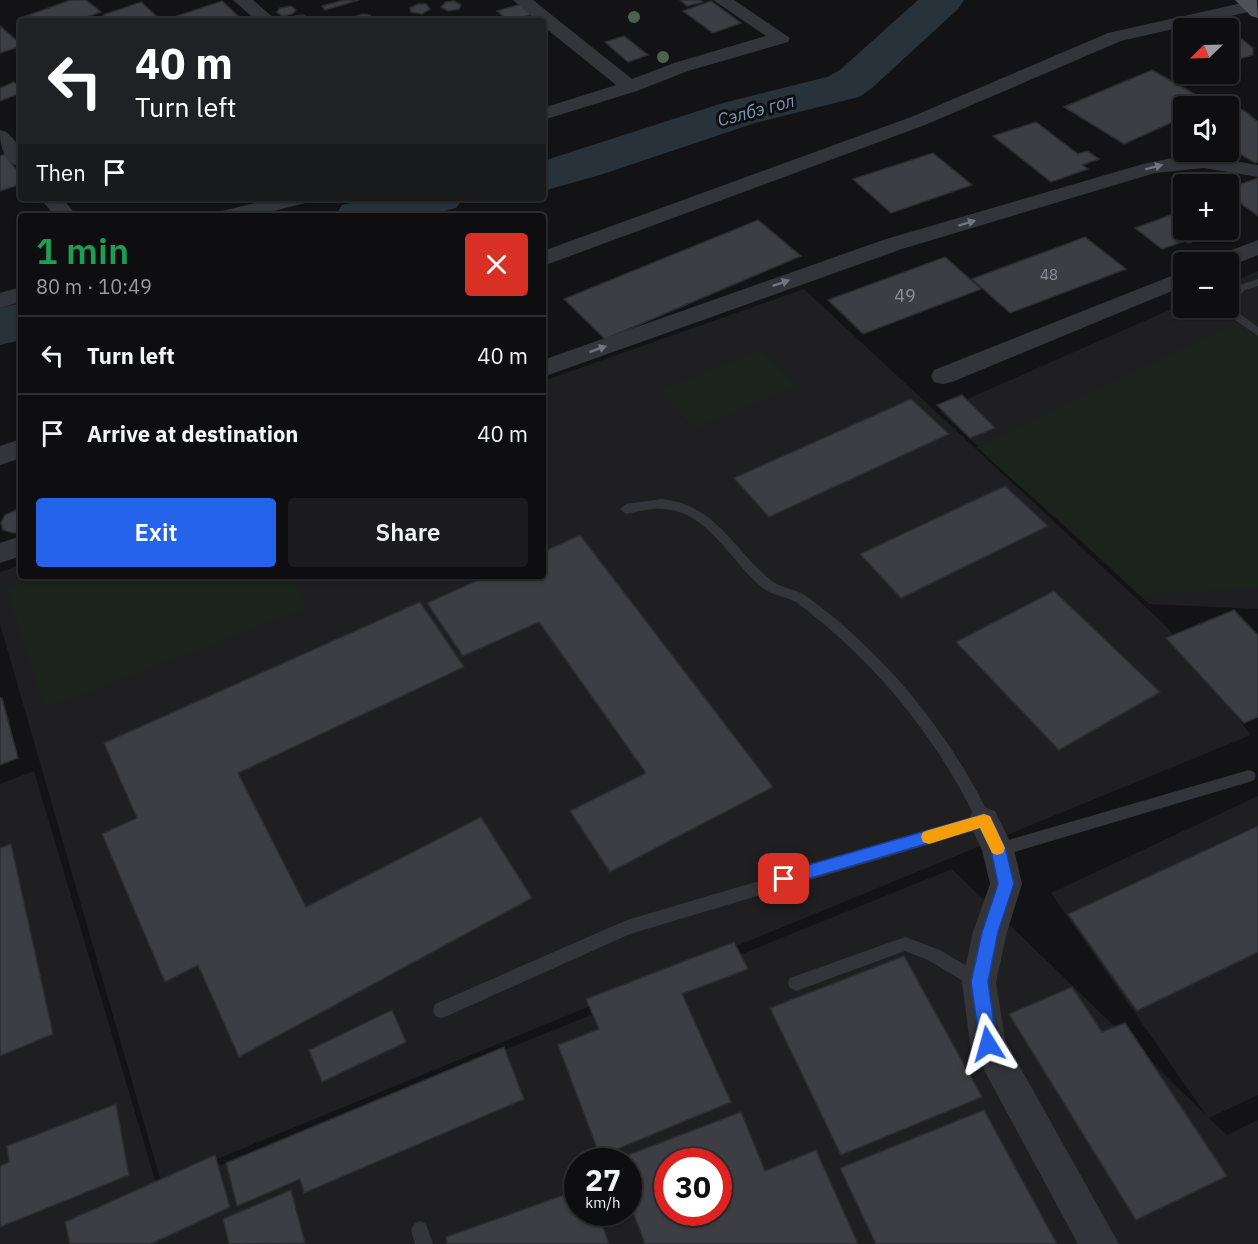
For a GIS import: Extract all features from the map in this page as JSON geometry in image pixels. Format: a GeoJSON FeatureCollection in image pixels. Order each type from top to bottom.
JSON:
{"type":"FeatureCollection","features":[{"type":"Feature","properties":{"kind":"street"},"geometry":{"type":"LineString","coordinates":[[242,0],[264,18]]}},
{"type":"Feature","properties":{"kind":"street"},"geometry":{"type":"LineString","coordinates":[[522,0],[544,18]]}},
{"type":"Feature","properties":{"kind":"street"},"geometry":{"type":"LineString","coordinates":[[546,113],[630,87],[681,68],[782,38],[722,0]]}},
{"type":"Feature","properties":{"kind":"street"},"geometry":{"type":"LineString","coordinates":[[546,258],[918,121],[1115,37],[1251,6]]}},
{"type":"Feature","properties":{"kind":"street"},"geometry":{"type":"LineString","coordinates":[[546,19],[630,87]]}},
{"type":"Feature","properties":{"kind":"street"},"geometry":{"type":"LineString","coordinates":[[0,136],[18,157]]}},
{"type":"Feature","properties":{"kind":"street"},"geometry":{"type":"LineString","coordinates":[[546,368],[894,244],[1150,168],[1192,160],[1227,164],[1258,171]]}},
{"type":"Feature","properties":{"kind":"street"},"geometry":{"type":"LineString","coordinates":[[54,201],[64,213]]}},
{"type":"Feature","properties":{"kind":"street"},"geometry":{"type":"LineString","coordinates":[[235,213],[251,203],[274,207],[289,201]]}},
{"type":"Feature","properties":{"kind":"street"},"geometry":{"type":"LineString","coordinates":[[1239,255],[1258,248]]}},
{"type":"Feature","properties":{"kind":"street"},"geometry":{"type":"LineString","coordinates":[[943,376],[1173,282]]}},
{"type":"Feature","properties":{"kind":"street"},"geometry":{"type":"LineString","coordinates":[[0,301],[18,295]]}},
{"type":"Feature","properties":{"kind":"street"},"geometry":{"type":"LineString","coordinates":[[0,456],[18,449]]}},
{"type":"Feature","properties":{"kind":"street"},"geometry":{"type":"LineString","coordinates":[[0,553],[18,547]]}},
{"type":"Feature","properties":{"kind":"street"},"geometry":{"type":"LineString","coordinates":[[991,835],[1006,884],[990,932],[980,982],[988,1044],[1098,1244]]}},
{"type":"Feature","properties":{"kind":"lane"},"geometry":{"type":"LineString","coordinates":[[1258,282],[1240,288],[1230,299],[1231,312],[1258,332]]}},
{"type":"Feature","properties":{"kind":"lane"},"geometry":{"type":"LineString","coordinates":[[626,509],[664,504],[700,516],[742,557],[758,577],[772,588],[797,596],[859,647],[934,731],[971,793],[991,835]]}},
{"type":"Feature","properties":{"kind":"lane"},"geometry":{"type":"LineString","coordinates":[[441,1010],[627,927],[991,835],[1249,776]]}},
{"type":"Feature","properties":{"kind":"lane"},"geometry":{"type":"LineString","coordinates":[[796,983],[905,944],[934,955],[980,982]]}},
{"type":"Feature","properties":{"kind":"shaded area"},"geometry":{"type":"Polygon","coordinates":[[[1258,271],[1258,609],[1149,604],[940,411],[1173,308],[1173,318],[1239,318],[1239,280],[1258,271]]]}},
{"type":"Feature","properties":{"kind":"shaded area"},"geometry":{"type":"Polygon","coordinates":[[[804,289],[1165,625],[1251,735],[161,1182],[0,624],[0,572],[18,566],[18,579],[546,579],[546,380],[804,289]]]}},
{"type":"Feature","properties":{"kind":"shaded area"},"geometry":{"type":"Polygon","coordinates":[[[1250,316],[1258,321],[1258,588],[1142,595],[976,447],[1250,316]]]}},
{"type":"Feature","properties":{"kind":"shaded area"},"geometry":{"type":"Polygon","coordinates":[[[759,350],[796,386],[694,429],[659,391],[759,350]]]}},
{"type":"Feature","properties":{"kind":"shaded area"},"geometry":{"type":"Polygon","coordinates":[[[31,579],[292,579],[307,608],[45,709],[6,588],[31,579]]]}},
{"type":"Feature","properties":{"kind":"shaded area"},"geometry":{"type":"Polygon","coordinates":[[[34,771],[158,1190],[952,869],[1206,1115],[1051,893],[1258,796],[1258,1095],[1209,1118],[1227,1135],[1258,1120],[1258,1244],[0,1244],[0,784],[34,771]]]}},
{"type":"Feature","properties":{"kind":"building"},"geometry":{"type":"Polygon","coordinates":[[[71,0],[86,0],[101,12],[84,18],[23,17],[71,0]]]}},
{"type":"Feature","properties":{"kind":"building"},"geometry":{"type":"Polygon","coordinates":[[[345,0],[359,0],[325,10],[322,6],[345,0]]]}},
{"type":"Feature","properties":{"kind":"building"},"geometry":{"type":"Polygon","coordinates":[[[680,0],[700,0],[703,2],[687,6],[680,0]]]}},
{"type":"Feature","properties":{"kind":"building"},"geometry":{"type":"Polygon","coordinates":[[[222,1],[239,17],[236,18],[171,18],[222,1]]]}},
{"type":"Feature","properties":{"kind":"building"},"geometry":{"type":"Polygon","coordinates":[[[454,1],[461,5],[459,9],[448,11],[441,7],[446,2],[454,1]]]}},
{"type":"Feature","properties":{"kind":"building"},"geometry":{"type":"Polygon","coordinates":[[[711,1],[741,23],[713,33],[683,11],[711,1]]]}},
{"type":"Feature","properties":{"kind":"building"},"geometry":{"type":"Polygon","coordinates":[[[141,2],[159,18],[106,18],[103,15],[141,2]]]}},
{"type":"Feature","properties":{"kind":"building"},"geometry":{"type":"Polygon","coordinates":[[[525,3],[536,13],[519,18],[505,18],[497,11],[525,3]]]}},
{"type":"Feature","properties":{"kind":"building"},"geometry":{"type":"Polygon","coordinates":[[[418,4],[426,4],[430,9],[422,14],[411,12],[410,8],[418,4]]]}},
{"type":"Feature","properties":{"kind":"building"},"geometry":{"type":"Polygon","coordinates":[[[291,6],[296,10],[292,14],[282,16],[277,12],[280,8],[291,6]]]}},
{"type":"Feature","properties":{"kind":"building"},"geometry":{"type":"Polygon","coordinates":[[[363,14],[370,15],[372,18],[356,18],[363,14]]]}},
{"type":"Feature","properties":{"kind":"building"},"geometry":{"type":"Polygon","coordinates":[[[303,15],[308,18],[293,18],[303,15]]]}},
{"type":"Feature","properties":{"kind":"building"},"geometry":{"type":"Polygon","coordinates":[[[0,26],[18,41],[18,47],[0,53],[0,26]]]}},
{"type":"Feature","properties":{"kind":"building"},"geometry":{"type":"Polygon","coordinates":[[[624,36],[648,55],[628,62],[605,42],[624,36]]]}},
{"type":"Feature","properties":{"kind":"building"},"geometry":{"type":"Polygon","coordinates":[[[1239,37],[1253,48],[1253,55],[1239,59],[1239,37]]]}},
{"type":"Feature","properties":{"kind":"building"},"geometry":{"type":"Polygon","coordinates":[[[1152,70],[1173,84],[1198,96],[1173,96],[1173,122],[1124,144],[1064,107],[1152,70]]]}},
{"type":"Feature","properties":{"kind":"building"},"geometry":{"type":"Polygon","coordinates":[[[14,82],[18,85],[18,94],[0,101],[0,88],[14,82]]]}},
{"type":"Feature","properties":{"kind":"building"},"geometry":{"type":"Polygon","coordinates":[[[1239,109],[1258,122],[1258,162],[1255,163],[1239,153],[1239,109]]]}},
{"type":"Feature","properties":{"kind":"building"},"geometry":{"type":"Polygon","coordinates":[[[1036,122],[1078,154],[1087,151],[1099,159],[1082,165],[1088,169],[1051,182],[993,136],[1036,122]]]}},
{"type":"Feature","properties":{"kind":"building"},"geometry":{"type":"Polygon","coordinates":[[[933,153],[972,185],[891,213],[853,179],[933,153]]]}},
{"type":"Feature","properties":{"kind":"building"},"geometry":{"type":"Polygon","coordinates":[[[5,154],[18,173],[18,185],[0,191],[0,156],[5,154]]]}},
{"type":"Feature","properties":{"kind":"building"},"geometry":{"type":"Polygon","coordinates":[[[1258,178],[1258,216],[1239,202],[1239,182],[1241,184],[1258,178]]]}},
{"type":"Feature","properties":{"kind":"building"},"geometry":{"type":"Polygon","coordinates":[[[1173,214],[1173,240],[1196,240],[1188,243],[1185,241],[1162,249],[1135,228],[1173,214]]]}},
{"type":"Feature","properties":{"kind":"building"},"geometry":{"type":"Polygon","coordinates":[[[758,220],[801,256],[605,339],[564,299],[758,220]]]}},
{"type":"Feature","properties":{"kind":"building"},"geometry":{"type":"Polygon","coordinates":[[[1085,237],[1126,269],[1010,313],[972,279],[1085,237]]]}},
{"type":"Feature","properties":{"kind":"building"},"geometry":{"type":"Polygon","coordinates":[[[945,257],[981,289],[863,334],[828,300],[945,257]]]}},
{"type":"Feature","properties":{"kind":"building"},"geometry":{"type":"Polygon","coordinates":[[[962,395],[995,428],[970,438],[937,405],[962,395]]]}},
{"type":"Feature","properties":{"kind":"building"},"geometry":{"type":"Polygon","coordinates":[[[911,399],[949,434],[769,517],[734,478],[911,399]]]}},
{"type":"Feature","properties":{"kind":"building"},"geometry":{"type":"Polygon","coordinates":[[[1005,486],[1048,526],[901,598],[860,554],[1005,486]]]}},
{"type":"Feature","properties":{"kind":"building"},"geometry":{"type":"Polygon","coordinates":[[[18,509],[18,532],[3,530],[1,523],[5,515],[18,509]]]}},
{"type":"Feature","properties":{"kind":"building"},"geometry":{"type":"Polygon","coordinates":[[[580,535],[773,787],[610,872],[570,811],[646,773],[539,622],[463,656],[427,603],[480,579],[546,579],[546,551],[580,535]]]}},
{"type":"Feature","properties":{"kind":"building"},"geometry":{"type":"Polygon","coordinates":[[[1054,591],[1160,692],[1059,750],[956,642],[1054,591]]]}},
{"type":"Feature","properties":{"kind":"building"},"geometry":{"type":"Polygon","coordinates":[[[420,602],[464,667],[238,773],[306,907],[481,817],[532,898],[239,1057],[198,965],[165,982],[102,834],[137,818],[104,743],[420,602]]]}},
{"type":"Feature","properties":{"kind":"building"},"geometry":{"type":"Polygon","coordinates":[[[1234,610],[1258,635],[1258,717],[1244,723],[1166,638],[1234,610]]]}},
{"type":"Feature","properties":{"kind":"building"},"geometry":{"type":"Polygon","coordinates":[[[0,698],[2,698],[18,758],[0,765],[0,698]]]}},
{"type":"Feature","properties":{"kind":"building"},"geometry":{"type":"Polygon","coordinates":[[[1258,826],[1258,952],[1137,1011],[1068,914],[1258,826]]]}},
{"type":"Feature","properties":{"kind":"building"},"geometry":{"type":"Polygon","coordinates":[[[11,844],[53,1034],[0,1056],[0,848],[11,844]]]}},
{"type":"Feature","properties":{"kind":"building"},"geometry":{"type":"Polygon","coordinates":[[[734,942],[748,969],[682,994],[731,1102],[619,1148],[597,1148],[558,1045],[599,1029],[586,999],[734,942]]]}},
{"type":"Feature","properties":{"kind":"building"},"geometry":{"type":"Polygon","coordinates":[[[904,956],[982,1097],[841,1155],[770,1008],[904,956]]]}},
{"type":"Feature","properties":{"kind":"building"},"geometry":{"type":"Polygon","coordinates":[[[1072,987],[1102,1032],[1125,1023],[1227,1176],[1136,1220],[1009,1014],[1072,987]]]}},
{"type":"Feature","properties":{"kind":"building"},"geometry":{"type":"Polygon","coordinates":[[[392,1010],[406,1042],[322,1082],[309,1050],[392,1010]]]}},
{"type":"Feature","properties":{"kind":"building"},"geometry":{"type":"Polygon","coordinates":[[[504,1047],[524,1099],[304,1193],[300,1179],[237,1206],[226,1163],[504,1047]]]}},
{"type":"Feature","properties":{"kind":"building"},"geometry":{"type":"Polygon","coordinates":[[[116,1104],[129,1175],[0,1227],[0,1166],[9,1162],[7,1146],[116,1104]]]}},
{"type":"Feature","properties":{"kind":"building"},"geometry":{"type":"Polygon","coordinates":[[[984,1110],[1057,1244],[876,1244],[840,1168],[984,1110]]]}},
{"type":"Feature","properties":{"kind":"building"},"geometry":{"type":"Polygon","coordinates":[[[741,1112],[765,1171],[816,1150],[858,1244],[645,1244],[638,1226],[642,1226],[642,1150],[741,1112]]]}},
{"type":"Feature","properties":{"kind":"building"},"geometry":{"type":"Polygon","coordinates":[[[215,1155],[230,1207],[151,1244],[70,1244],[65,1222],[215,1155]]]}},
{"type":"Feature","properties":{"kind":"building"},"geometry":{"type":"Polygon","coordinates":[[[291,1190],[305,1243],[229,1244],[223,1219],[291,1190]]]}},
{"type":"Feature","properties":{"kind":"building"},"geometry":{"type":"Polygon","coordinates":[[[564,1195],[564,1226],[603,1226],[609,1244],[447,1244],[446,1237],[564,1195]]]}},
{"type":"Feature","properties":{"kind":"waterway","name":"Сэлбэ гол"},"geometry":{"type":"LineString","coordinates":[[546,175],[739,113],[843,87],[856,79],[943,0]]}},
{"type":"Feature","properties":{"kind":"waterway","name":"Сэлбэ гол"},"geometry":{"type":"LineString","coordinates":[[373,213],[426,201]]}},
{"type":"Feature","properties":{"kind":"waterway","name":"Сэлбэ гол"},"geometry":{"type":"LineString","coordinates":[[0,328],[18,321]]}},
{"type":"Feature","properties":{"kind":"slow traffic"},"geometry":{"type":"LineString","coordinates":[[929,837],[984,820],[997,848]]}},
{"type":"Feature","properties":{"kind":"route"},"geometry":{"type":"LineString","coordinates":[[784,879],[984,820],[998,850],[1006,884],[990,932],[980,982],[988,1044]]}}]}
